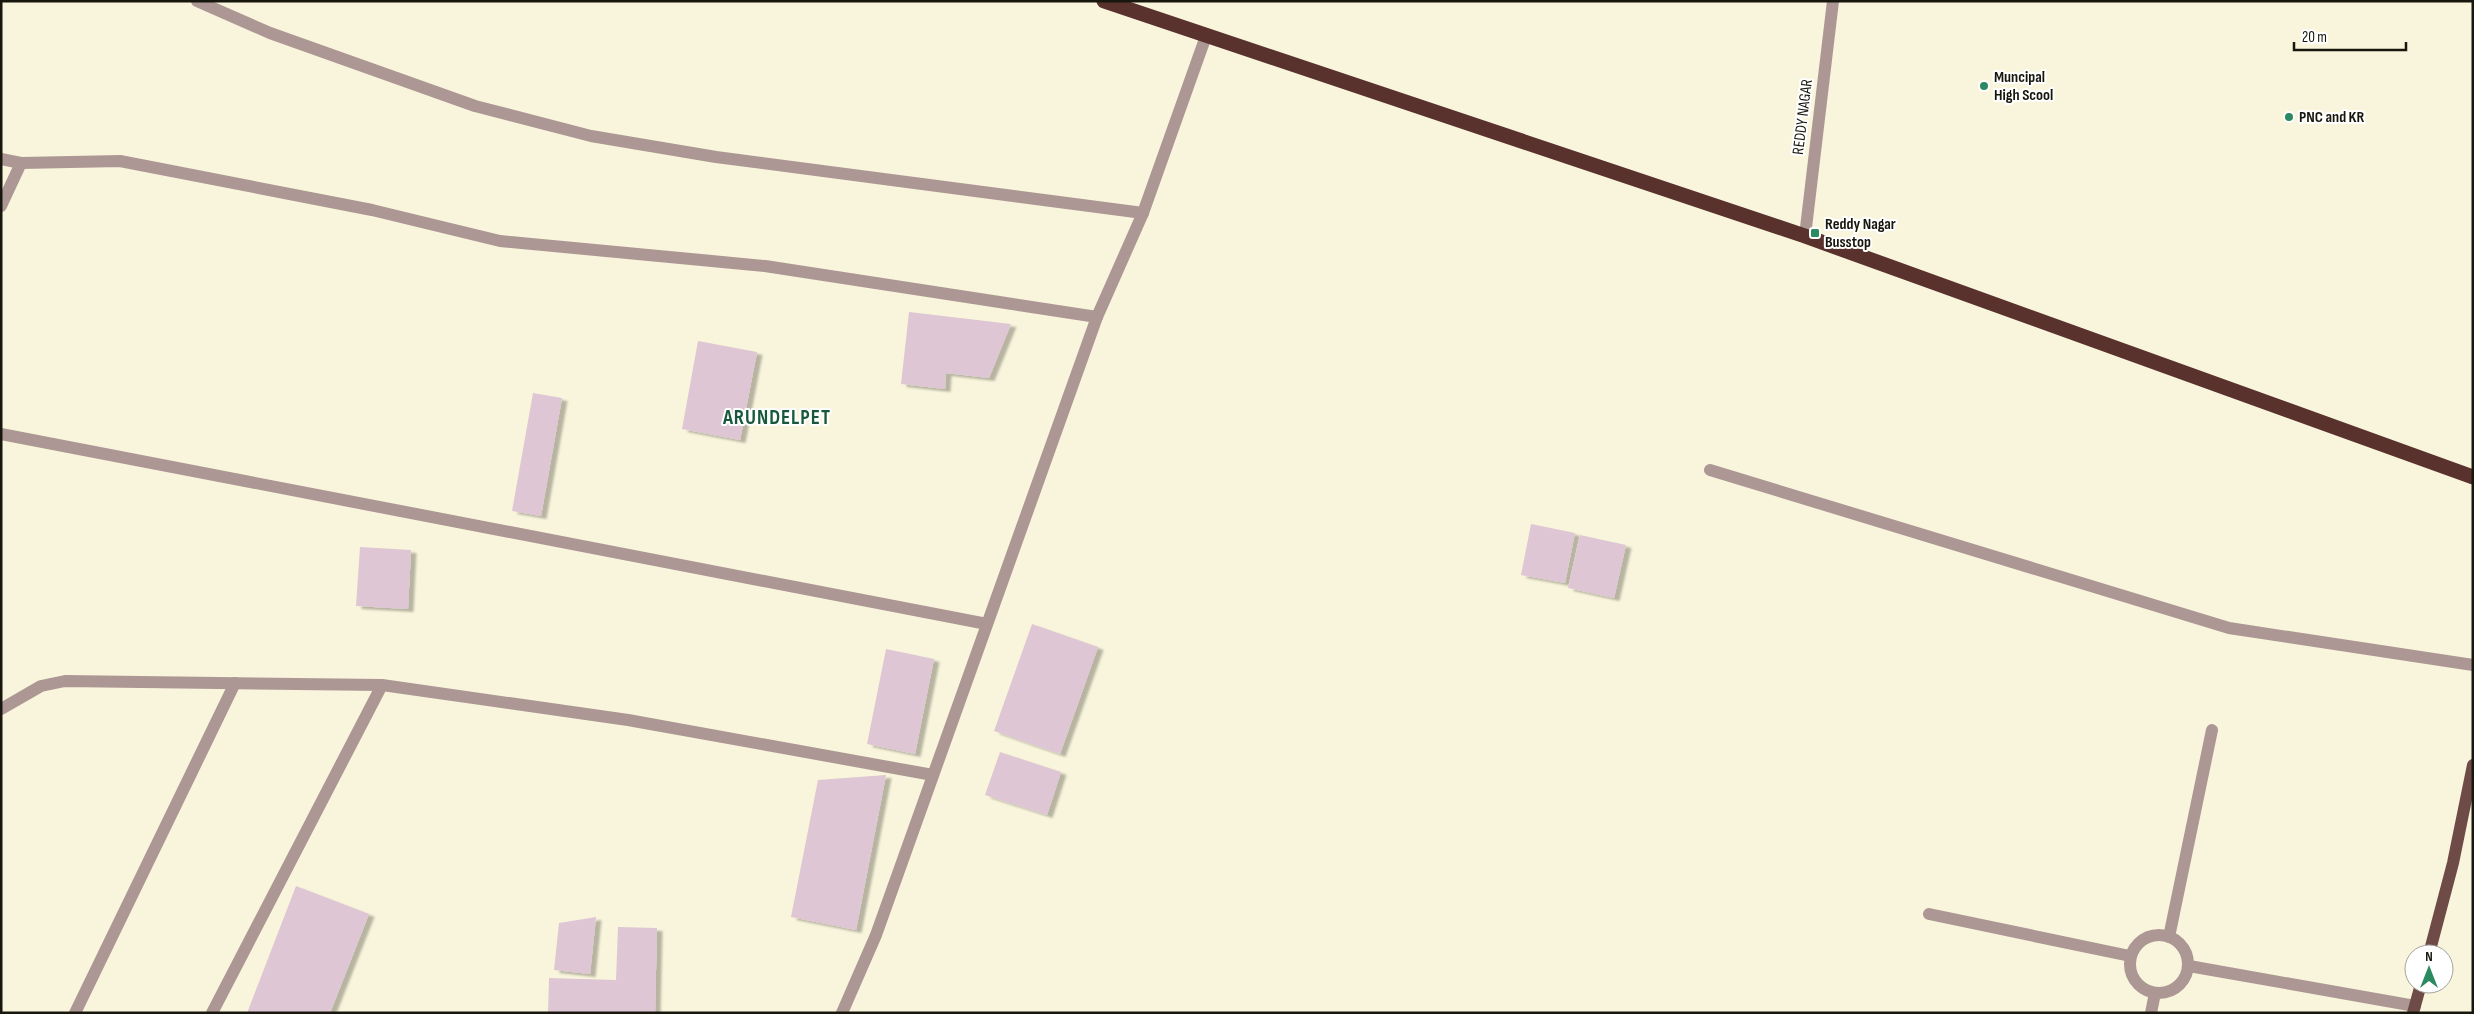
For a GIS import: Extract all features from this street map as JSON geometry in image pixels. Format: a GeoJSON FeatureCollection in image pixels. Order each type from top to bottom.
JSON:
{"type":"FeatureCollection","features":[{"type":"Feature","properties":{"kind":"highway"},"geometry":{"type":"LineString","coordinates":[[1104,1],[1805,236],[2473,477]]}},
{"type":"Feature","properties":{"kind":"main road"},"geometry":{"type":"LineString","coordinates":[[2432,944],[2453,862],[2473,765]]}},
{"type":"Feature","properties":{"kind":"main road"},"geometry":{"type":"LineString","coordinates":[[2414,1010],[2418,994]]}},
{"type":"Feature","properties":{"kind":"street"},"geometry":{"type":"LineString","coordinates":[[197,1],[270,32],[475,106],[591,136],[716,158],[1143,214]]}},
{"type":"Feature","properties":{"kind":"street","name":"REDDY NAGAR"},"geometry":{"type":"LineString","coordinates":[[1805,236],[1833,1]]}},
{"type":"Feature","properties":{"kind":"street"},"geometry":{"type":"LineString","coordinates":[[842,1013],[876,935],[1096,317],[1143,214],[1206,36]]}},
{"type":"Feature","properties":{"kind":"street"},"geometry":{"type":"LineString","coordinates":[[1,159],[21,163],[120,161],[372,210],[500,241],[765,266],[1096,317]]}},
{"type":"Feature","properties":{"kind":"street"},"geometry":{"type":"LineString","coordinates":[[1,206],[21,163]]}},
{"type":"Feature","properties":{"kind":"street"},"geometry":{"type":"LineString","coordinates":[[1,434],[987,624]]}},
{"type":"Feature","properties":{"kind":"street"},"geometry":{"type":"LineString","coordinates":[[1710,470],[2229,628],[2473,665]]}},
{"type":"Feature","properties":{"kind":"street"},"geometry":{"type":"LineString","coordinates":[[1,709],[41,686],[65,681],[382,685],[628,720],[933,775]]}},
{"type":"Feature","properties":{"kind":"street"},"geometry":{"type":"LineString","coordinates":[[74,1013],[234,683]]}},
{"type":"Feature","properties":{"kind":"street"},"geometry":{"type":"LineString","coordinates":[[212,1013],[382,685]]}},
{"type":"Feature","properties":{"kind":"street"},"geometry":{"type":"LineString","coordinates":[[2169,936],[2212,730]]}},
{"type":"Feature","properties":{"kind":"street"},"geometry":{"type":"LineString","coordinates":[[1929,914],[2130,956]]}},
{"type":"Feature","properties":{"kind":"street"},"geometry":{"type":"LineString","coordinates":[[2150,936],[2169,936],[2184,948],[2188,966],[2186,975],[2174,989],[2155,992],[2146,990],[2132,976],[2130,956],[2141,940],[2150,936]]}},
{"type":"Feature","properties":{"kind":"street"},"geometry":{"type":"LineString","coordinates":[[2188,966],[2414,1010]]}},
{"type":"Feature","properties":{"kind":"street"},"geometry":{"type":"LineString","coordinates":[[2150,1013],[2155,992]]}},
{"type":"Feature","properties":{"kind":"building"},"geometry":{"type":"Polygon","coordinates":[[[909,312],[1011,324],[989,378],[946,373],[945,389],[901,384],[909,312]]]}},
{"type":"Feature","properties":{"kind":"building"},"geometry":{"type":"Polygon","coordinates":[[[698,341],[757,352],[740,440],[682,429],[698,341]]]}},
{"type":"Feature","properties":{"kind":"building"},"geometry":{"type":"Polygon","coordinates":[[[533,393],[562,398],[541,516],[512,511],[533,393]]]}},
{"type":"Feature","properties":{"kind":"building"},"geometry":{"type":"Polygon","coordinates":[[[1531,524],[1575,533],[1565,583],[1521,575],[1531,524]]]}},
{"type":"Feature","properties":{"kind":"building"},"geometry":{"type":"Polygon","coordinates":[[[1580,535],[1626,545],[1614,598],[1568,588],[1580,535]]]}},
{"type":"Feature","properties":{"kind":"building"},"geometry":{"type":"Polygon","coordinates":[[[360,547],[411,550],[408,609],[356,606],[360,547]]]}},
{"type":"Feature","properties":{"kind":"building"},"geometry":{"type":"Polygon","coordinates":[[[1032,624],[1098,647],[1060,754],[994,731],[1032,624]]]}},
{"type":"Feature","properties":{"kind":"building"},"geometry":{"type":"Polygon","coordinates":[[[886,649],[934,659],[915,754],[867,744],[886,649]]]}},
{"type":"Feature","properties":{"kind":"building"},"geometry":{"type":"Polygon","coordinates":[[[1000,752],[1061,772],[1047,815],[985,795],[1000,752]]]}},
{"type":"Feature","properties":{"kind":"building"},"geometry":{"type":"Polygon","coordinates":[[[886,775],[856,930],[791,917],[818,780],[886,775]]]}},
{"type":"Feature","properties":{"kind":"building"},"geometry":{"type":"Polygon","coordinates":[[[296,886],[369,914],[330,1013],[247,1013],[296,886]]]}},
{"type":"Feature","properties":{"kind":"building"},"geometry":{"type":"Polygon","coordinates":[[[596,917],[590,974],[554,970],[559,923],[596,917]]]}},
{"type":"Feature","properties":{"kind":"building"},"geometry":{"type":"Polygon","coordinates":[[[618,927],[657,928],[655,1013],[548,1013],[549,978],[616,980],[618,927]]]}},
{"type":"Feature","properties":{"kind":"place","name":"Muncipal High Scool"},"geometry":{"type":"Point","coordinates":[1984,86]}},
{"type":"Feature","properties":{"kind":"place","name":"PNC and KR"},"geometry":{"type":"Point","coordinates":[2289,117]}},
{"type":"Feature","properties":{"kind":"place","name":"Reddy Nagar Busstop"},"geometry":{"type":"Point","coordinates":[1815,233]}},
{"type":"Feature","properties":{"kind":"district","name":"ARUNDELPET"},"geometry":{"type":"Point","coordinates":[777,417]}}]}
